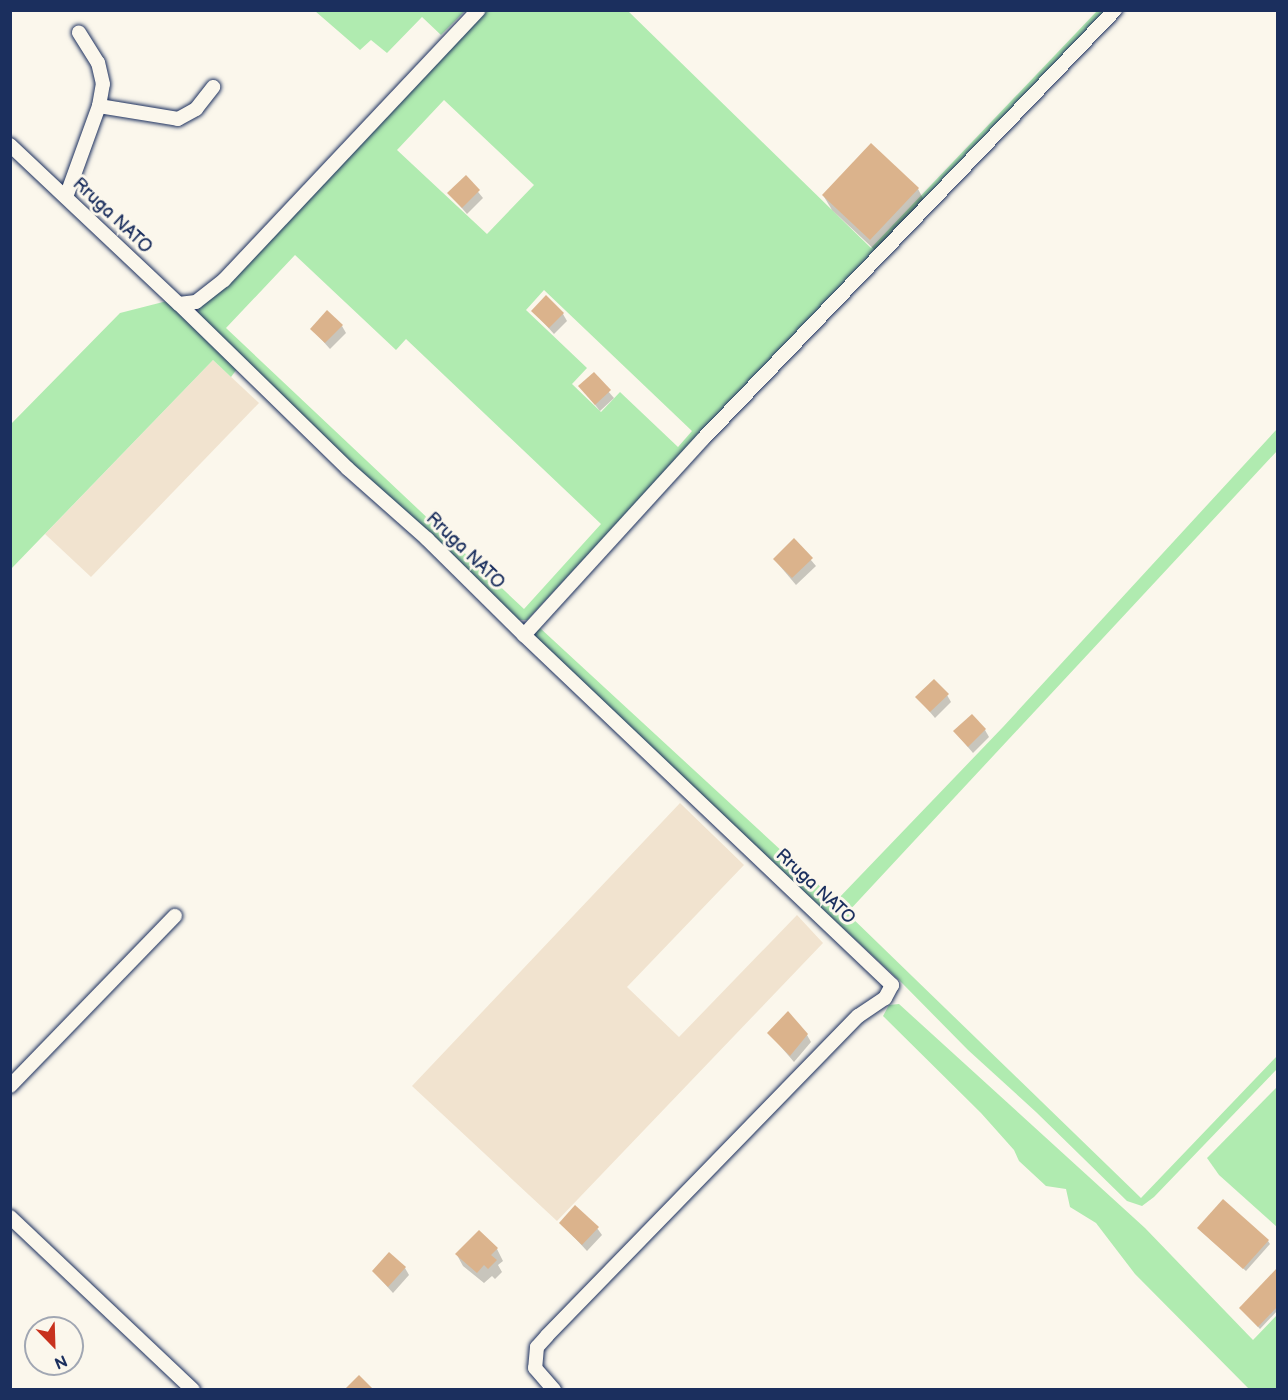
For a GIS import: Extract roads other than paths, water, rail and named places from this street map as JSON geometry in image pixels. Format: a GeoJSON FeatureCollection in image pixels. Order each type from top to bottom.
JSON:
{"type":"FeatureCollection","features":[{"type":"Feature","properties":{"kind":"street"},"geometry":{"type":"LineString","coordinates":[[179,304],[196,302],[224,280],[477,10]]}},
{"type":"Feature","properties":{"kind":"street"},"geometry":{"type":"LineString","coordinates":[[524,635],[711,430],[1115,10]]}},
{"type":"Feature","properties":{"kind":"street"},"geometry":{"type":"LineString","coordinates":[[66,197],[99,106],[103,84],[98,63],[79,32]]}},
{"type":"Feature","properties":{"kind":"street"},"geometry":{"type":"LineString","coordinates":[[99,106],[178,119],[196,109],[213,87]]}},
{"type":"Feature","properties":{"kind":"street","name":"Rruga NATO"},"geometry":{"type":"LineString","coordinates":[[10,145],[179,304],[348,469],[427,539],[524,635],[892,985],[885,998],[858,1016],[537,1347],[535,1368],[554,1389]]}},
{"type":"Feature","properties":{"kind":"street"},"geometry":{"type":"LineString","coordinates":[[10,1086],[176,916]]}},
{"type":"Feature","properties":{"kind":"street"},"geometry":{"type":"LineString","coordinates":[[10,1217],[193,1389]]}}]}
